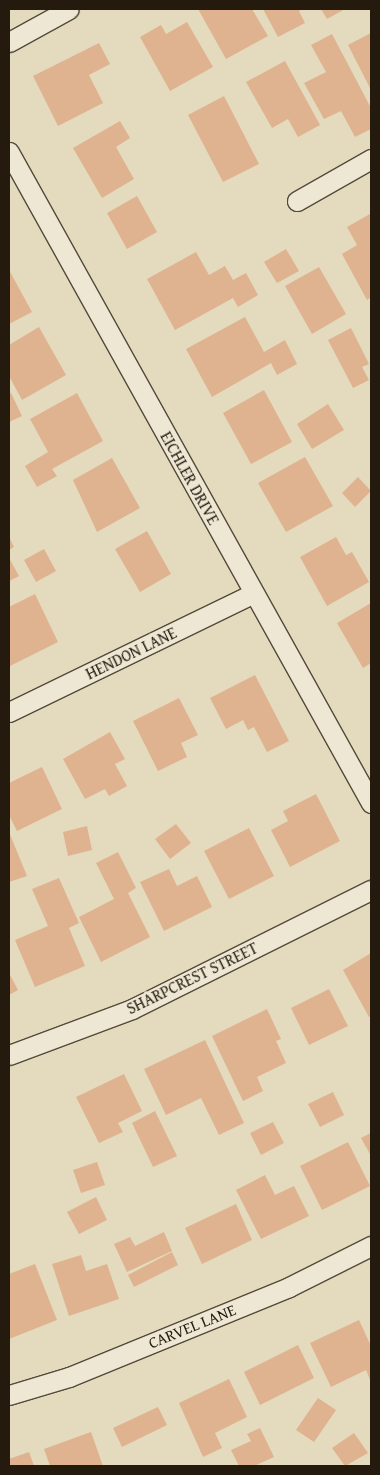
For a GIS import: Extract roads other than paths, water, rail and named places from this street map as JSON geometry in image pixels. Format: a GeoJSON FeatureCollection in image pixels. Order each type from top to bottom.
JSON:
{"type":"FeatureCollection","features":[{"type":"Feature","properties":{"kind":"street"},"geometry":{"type":"LineString","coordinates":[[9,42],[69,9]]}},
{"type":"Feature","properties":{"kind":"street","name":"EICHLER DRIVE"},"geometry":{"type":"LineString","coordinates":[[9,152],[371,803]]}},
{"type":"Feature","properties":{"kind":"street"},"geometry":{"type":"LineString","coordinates":[[297,201],[371,159]]}},
{"type":"Feature","properties":{"kind":"street","name":"HENDON LANE"},"geometry":{"type":"LineString","coordinates":[[9,712],[254,593]]}},
{"type":"Feature","properties":{"kind":"street","name":"SHARPCREST STREET"},"geometry":{"type":"LineString","coordinates":[[9,1055],[132,1008],[371,890]]}},
{"type":"Feature","properties":{"kind":"street","name":"CARVEL LANE"},"geometry":{"type":"LineString","coordinates":[[9,1395],[69,1377],[261,1298],[371,1246]]}}]}
